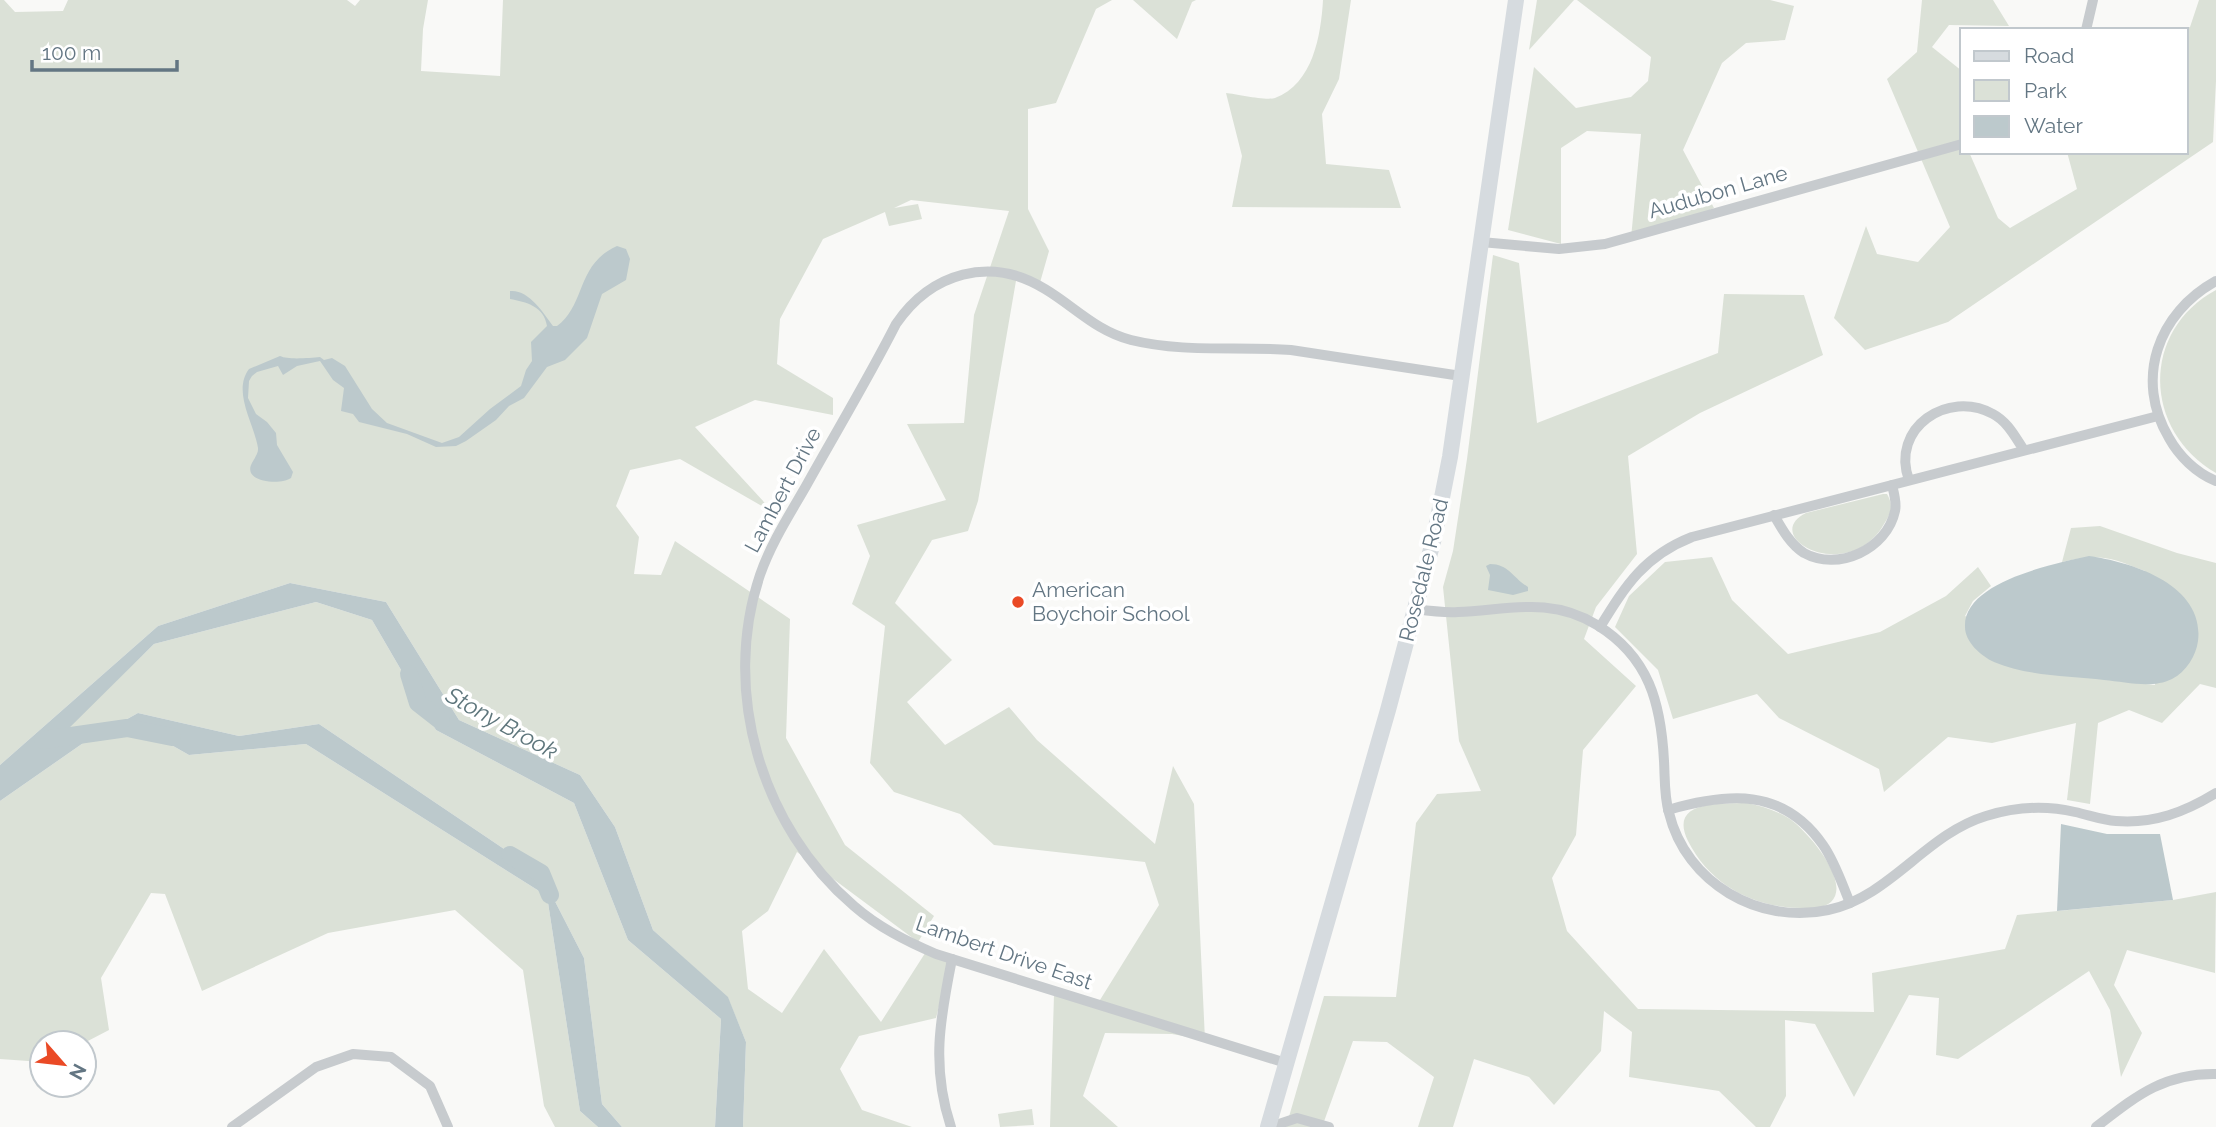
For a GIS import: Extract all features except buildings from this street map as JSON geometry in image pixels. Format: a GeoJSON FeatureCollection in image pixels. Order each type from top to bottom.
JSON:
{"type":"FeatureCollection","features":[{"type":"Feature","properties":{"kind":"street","name":"Rosedale Road"},"geometry":{"type":"LineString","coordinates":[[1275,1125],[1286,1063],[1416,609],[1440,508],[1516,0]]}},
{"type":"Feature","properties":{"kind":"street"},"geometry":{"type":"LineString","coordinates":[[2086,28],[2093,0]]}},
{"type":"Feature","properties":{"kind":"street","name":"Audubon Lane"},"geometry":{"type":"LineString","coordinates":[[1480,242],[1559,249],[1605,244],[1960,145]]}},
{"type":"Feature","properties":{"kind":"street","name":"Lambert Drive"},"geometry":{"type":"LineString","coordinates":[[744,668],[752,603],[771,547],[904,312],[927,290],[956,276],[987,271],[1015,275],[1033,282],[1094,326],[1129,340],[1183,349],[1291,350],[1461,376]]}},
{"type":"Feature","properties":{"kind":"street"},"geometry":{"type":"LineString","coordinates":[[2216,281],[2188,300],[2178,312],[2162,336],[2153,368],[2154,399],[2158,416],[2173,445],[2196,469],[2216,481]]}},
{"type":"Feature","properties":{"kind":"street"},"geometry":{"type":"LineString","coordinates":[[1909,481],[1905,457],[1910,436],[1927,418],[1951,408],[1979,408],[1991,412],[2009,427],[2024,450]]}},
{"type":"Feature","properties":{"kind":"street"},"geometry":{"type":"LineString","coordinates":[[1600,627],[1632,578],[1660,552],[1692,537],[2158,416]]}},
{"type":"Feature","properties":{"kind":"street"},"geometry":{"type":"LineString","coordinates":[[1774,515],[1789,540],[1806,554],[1828,560],[1855,556],[1877,542],[1891,523],[1896,503],[1892,485]]}},
{"type":"Feature","properties":{"kind":"street"},"geometry":{"type":"LineString","coordinates":[[1416,609],[1457,612],[1540,606],[1575,614],[1600,627],[1631,654],[1651,686],[1662,722],[1668,810],[1679,841],[1689,857],[1714,883],[1734,897],[1763,909],[1797,914],[1824,911],[1850,903],[1877,888],[1950,833],[1982,817],[2038,807],[2117,821],[2144,820],[2191,808],[2216,793]]}},
{"type":"Feature","properties":{"kind":"street","name":"Lambert Drive East"},"geometry":{"type":"LineString","coordinates":[[744,668],[747,706],[761,766],[773,798],[802,848],[837,891],[873,921],[914,945],[952,959],[1286,1063]]}},
{"type":"Feature","properties":{"kind":"street"},"geometry":{"type":"LineString","coordinates":[[1668,810],[1718,797],[1737,797],[1769,803],[1783,809],[1798,818],[1822,843],[1850,903]]}},
{"type":"Feature","properties":{"kind":"street"},"geometry":{"type":"LineString","coordinates":[[951,1127],[941,1090],[938,1044],[952,959]]}},
{"type":"Feature","properties":{"kind":"street"},"geometry":{"type":"LineString","coordinates":[[232,1127],[316,1067],[353,1054],[391,1057],[420,1078],[429,1086],[448,1127]]}},
{"type":"Feature","properties":{"kind":"street"},"geometry":{"type":"LineString","coordinates":[[2095,1127],[2153,1087],[2185,1076],[2216,1074]]}},
{"type":"Feature","properties":{"kind":"street"},"geometry":{"type":"LineString","coordinates":[[1275,1125],[1297,1118],[1329,1127]]}},
{"type":"Feature","properties":{"kind":"green space"},"geometry":{"type":"Polygon","coordinates":[[[0,0],[4,0],[15,12],[63,11],[68,0],[347,0],[355,6],[360,0],[428,0],[423,29],[421,71],[500,76],[503,0],[1112,0],[1096,9],[1056,103],[1028,109],[1028,209],[1049,251],[1039,286],[1017,275],[978,501],[968,531],[932,540],[895,603],[952,660],[907,702],[945,745],[1009,707],[1037,740],[1155,844],[1173,766],[1194,804],[1205,1040],[1172,1034],[1105,1033],[1083,1096],[1118,1127],[1050,1127],[1054,995],[1095,1008],[1159,905],[1145,862],[994,845],[960,814],[894,792],[870,763],[885,626],[852,604],[870,556],[857,525],[946,500],[907,424],[964,423],[974,315],[1009,211],[911,200],[894,208],[918,204],[922,219],[889,226],[885,212],[823,239],[780,319],[777,364],[833,398],[833,415],[755,400],[695,427],[774,513],[680,459],[630,470],[616,506],[639,537],[634,574],[661,575],[675,541],[790,619],[786,738],[845,845],[934,916],[918,942],[797,852],[768,911],[742,931],[748,989],[782,1013],[824,949],[881,1022],[929,947],[952,956],[936,1018],[859,1036],[840,1069],[862,1110],[912,1127],[743,1127],[746,1042],[728,998],[653,930],[615,827],[580,775],[459,720],[386,602],[290,583],[158,626],[0,765],[0,0]]]}},
{"type":"Feature","properties":{"kind":"green space"},"geometry":{"type":"Polygon","coordinates":[[[1133,0],[1196,0],[1192,2],[1177,39],[1133,0]]]}},
{"type":"Feature","properties":{"kind":"green space"},"geometry":{"type":"Polygon","coordinates":[[[1323,0],[1351,0],[1339,79],[1322,114],[1326,164],[1389,170],[1401,208],[1232,207],[1242,156],[1226,93],[1271,99],[1288,91],[1298,82],[1317,43],[1323,0]]]}},
{"type":"Feature","properties":{"kind":"green space"},"geometry":{"type":"Polygon","coordinates":[[[1537,0],[1574,0],[1529,50],[1537,0]]]}},
{"type":"Feature","properties":{"kind":"green space"},"geometry":{"type":"Polygon","coordinates":[[[1577,0],[1770,0],[1794,6],[1785,40],[1746,43],[1722,63],[1683,150],[1714,208],[1678,225],[1631,238],[1641,134],[1587,131],[1561,148],[1561,244],[1508,230],[1534,67],[1576,108],[1631,97],[1648,81],[1651,57],[1577,0]]]}},
{"type":"Feature","properties":{"kind":"green space"},"geometry":{"type":"Polygon","coordinates":[[[1922,0],[1993,0],[2009,26],[1949,25],[1932,47],[1960,69],[1960,154],[1970,154],[1998,218],[2010,228],[2077,189],[2068,154],[2188,154],[2188,28],[2182,28],[2190,27],[2199,0],[2216,0],[2213,142],[1948,322],[1865,350],[1834,318],[1866,226],[1877,254],[1918,262],[1950,227],[1887,79],[1917,52],[1922,0]]]}},
{"type":"Feature","properties":{"kind":"green space"},"geometry":{"type":"Polygon","coordinates":[[[1493,255],[1519,263],[1537,423],[1718,353],[1724,294],[1804,295],[1823,355],[1700,413],[1628,456],[1637,554],[1596,607],[1584,639],[1636,686],[1583,750],[1576,835],[1552,878],[1567,931],[1638,1009],[1874,1012],[1872,973],[2005,949],[2017,915],[2173,900],[2216,892],[2215,973],[2127,950],[2114,985],[2142,1033],[2121,1077],[2110,1010],[2089,971],[1958,1059],[1936,1055],[1939,998],[1909,995],[1854,1097],[1815,1024],[1785,1020],[1786,1096],[1770,1127],[1756,1127],[1719,1091],[1629,1077],[1632,1032],[1604,1011],[1601,1051],[1554,1105],[1529,1077],[1474,1059],[1453,1127],[1418,1127],[1434,1077],[1387,1042],[1353,1041],[1322,1127],[1286,1127],[1324,996],[1396,997],[1416,823],[1437,794],[1481,791],[1459,741],[1443,587],[1453,551],[1467,459],[1493,255]]]}},
{"type":"Feature","properties":{"kind":"green space"},"geometry":{"type":"Polygon","coordinates":[[[2216,290],[2216,473],[2192,455],[2175,432],[2164,407],[2160,381],[2163,355],[2174,330],[2191,308],[2216,290]]]}},
{"type":"Feature","properties":{"kind":"green space"},"geometry":{"type":"Polygon","coordinates":[[[1887,494],[1891,506],[1884,524],[1869,542],[1850,552],[1831,554],[1814,551],[1800,543],[1793,534],[1794,523],[1806,513],[1887,494]]]}},
{"type":"Feature","properties":{"kind":"green space"},"geometry":{"type":"Polygon","coordinates":[[[2100,526],[2177,553],[2216,563],[2216,688],[2200,684],[2162,723],[2129,710],[2098,723],[2090,804],[2067,800],[2076,723],[1992,743],[1948,737],[1884,792],[1879,769],[1779,718],[1757,694],[1673,719],[1658,670],[1615,627],[1629,596],[1665,562],[1712,557],[1732,600],[1788,654],[1880,632],[1946,596],[1978,567],[1991,586],[1973,601],[1965,616],[2127,682],[2155,685],[2145,571],[2122,562],[2095,557],[2062,562],[2071,528],[2100,526]]]}},
{"type":"Feature","properties":{"kind":"green space"},"geometry":{"type":"Polygon","coordinates":[[[316,602],[372,620],[436,730],[574,803],[628,940],[721,1019],[715,1127],[622,1127],[602,1104],[584,958],[541,874],[319,724],[239,736],[138,713],[111,728],[55,740],[154,644],[316,602]]]}},
{"type":"Feature","properties":{"kind":"green space"},"geometry":{"type":"Polygon","coordinates":[[[138,726],[189,755],[306,744],[547,896],[580,1111],[598,1127],[555,1127],[544,1106],[523,970],[455,910],[328,933],[202,991],[165,894],[151,893],[101,978],[109,1030],[98,1036],[98,1029],[28,1029],[28,1061],[0,1059],[0,801],[89,739],[138,726]]]}},
{"type":"Feature","properties":{"kind":"green space"},"geometry":{"type":"Polygon","coordinates":[[[1746,803],[1785,816],[1807,834],[1832,870],[1836,893],[1831,902],[1808,908],[1766,903],[1735,891],[1708,870],[1688,841],[1684,828],[1685,818],[1700,807],[1746,803]]]}},
{"type":"Feature","properties":{"kind":"green space"},"geometry":{"type":"Polygon","coordinates":[[[1032,1109],[1034,1125],[1000,1127],[998,1114],[1032,1109]]]}},
{"type":"Feature","properties":{"kind":"water"},"geometry":{"type":"Polygon","coordinates":[[[617,246],[626,249],[630,259],[626,280],[602,294],[587,338],[565,360],[547,367],[524,398],[509,406],[496,420],[466,441],[456,446],[436,447],[407,434],[359,422],[353,414],[341,411],[344,388],[333,380],[320,361],[297,366],[283,375],[278,366],[252,376],[248,398],[256,414],[276,433],[277,445],[293,472],[291,478],[276,482],[258,479],[251,473],[258,448],[243,398],[244,378],[249,369],[280,356],[320,357],[324,360],[332,358],[345,366],[372,409],[387,423],[442,443],[459,437],[521,386],[532,361],[531,342],[547,326],[538,309],[510,299],[510,291],[517,291],[529,298],[553,326],[557,326],[573,307],[594,263],[617,246]]]}},
{"type":"Feature","properties":{"kind":"water"},"geometry":{"type":"Polygon","coordinates":[[[2089,556],[2144,571],[2178,591],[2190,605],[2197,622],[2198,641],[2190,663],[2177,676],[2164,682],[2147,684],[2034,673],[1994,662],[1971,643],[1965,627],[1968,611],[1978,598],[1994,587],[2033,570],[2089,556]]]}},
{"type":"Feature","properties":{"kind":"water"},"geometry":{"type":"Polygon","coordinates":[[[1486,566],[1502,566],[1528,587],[1528,591],[1513,595],[1488,590],[1490,575],[1486,566]]]}},
{"type":"Feature","properties":{"kind":"water"},"geometry":{"type":"Polygon","coordinates":[[[290,583],[386,602],[459,720],[580,775],[615,827],[653,930],[728,997],[746,1042],[743,1127],[715,1127],[721,1019],[628,940],[574,803],[436,730],[372,620],[316,602],[154,644],[57,740],[111,728],[138,713],[239,736],[319,724],[541,874],[584,958],[602,1104],[622,1127],[598,1127],[580,1111],[547,896],[306,744],[189,755],[138,726],[89,739],[0,801],[0,765],[158,626],[290,583]]]}},
{"type":"Feature","properties":{"kind":"water"},"geometry":{"type":"Polygon","coordinates":[[[2061,824],[2107,834],[2160,834],[2173,900],[2057,911],[2061,824]]]}},
{"type":"Feature","properties":{"kind":"waterway","name":"Stony Brook"},"geometry":{"type":"LineString","coordinates":[[409,674],[418,703],[441,721]]}},
{"type":"Feature","properties":{"kind":"waterway","name":"Stony Brook"},"geometry":{"type":"LineString","coordinates":[[43,740],[127,728],[172,737]]}},
{"type":"Feature","properties":{"kind":"waterway","name":"Stony Brook"},"geometry":{"type":"LineString","coordinates":[[510,855],[541,873],[550,895]]}},
{"type":"Feature","properties":{"kind":"place","name":"American Boychoir School"},"geometry":{"type":"Point","coordinates":[1018,602]}}]}
